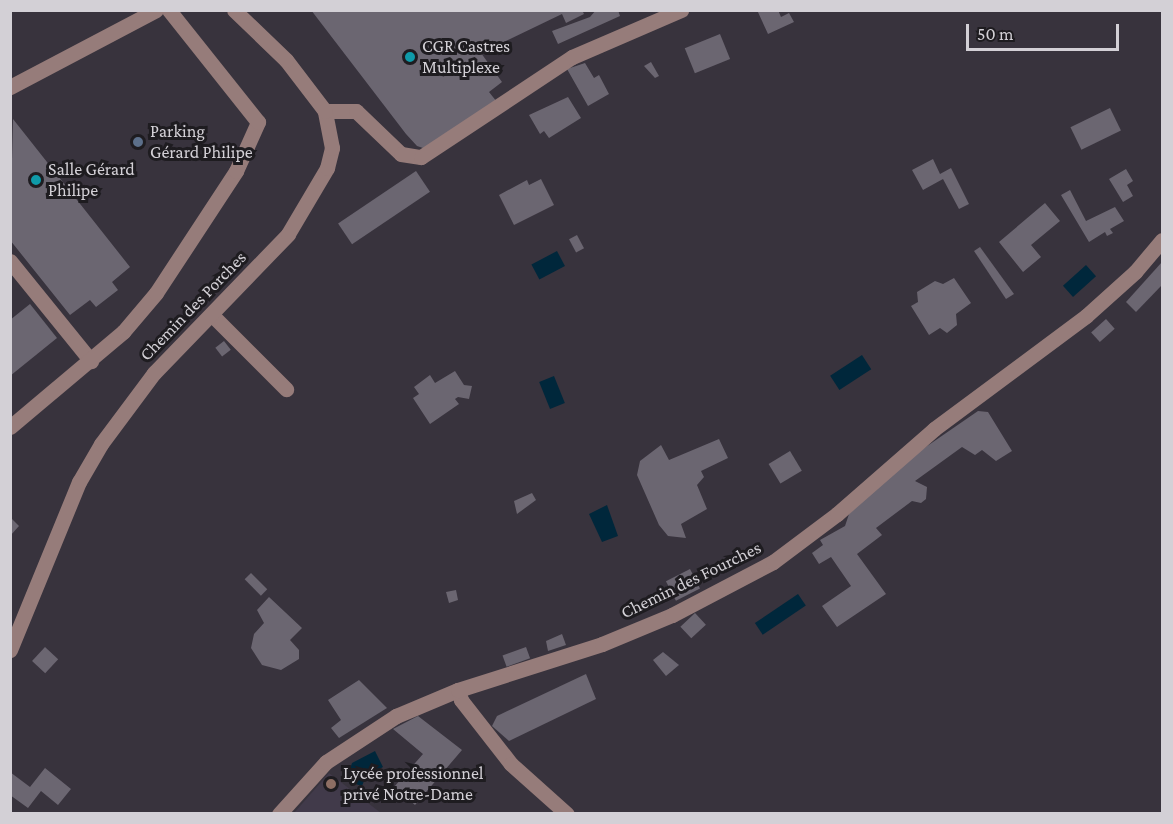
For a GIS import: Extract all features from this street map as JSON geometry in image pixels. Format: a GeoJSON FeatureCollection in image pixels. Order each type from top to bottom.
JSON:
{"type":"FeatureCollection","features":[{"type":"Feature","properties":{"kind":"street"},"geometry":{"type":"LineString","coordinates":[[10,87],[156,10]]}},
{"type":"Feature","properties":{"kind":"street"},"geometry":{"type":"LineString","coordinates":[[10,427],[123,332],[178,260],[236,171],[258,122],[169,10]]}},
{"type":"Feature","properties":{"kind":"street","name":"Chemin des Porches"},"geometry":{"type":"LineString","coordinates":[[10,650],[79,482],[101,444],[139,390],[288,234],[318,187],[333,148],[325,111],[286,60],[234,10]]}},
{"type":"Feature","properties":{"kind":"street"},"geometry":{"type":"LineString","coordinates":[[325,111],[356,111],[401,154],[421,157],[572,57],[681,10]]}},
{"type":"Feature","properties":{"kind":"street","name":"Chemin des Fourches"},"geometry":{"type":"LineString","coordinates":[[279,813],[312,775],[341,750],[396,716],[458,690],[602,644],[672,615],[772,562],[837,514],[934,429],[1086,316],[1135,272],[1162,240]]}},
{"type":"Feature","properties":{"kind":"street"},"geometry":{"type":"LineString","coordinates":[[12,266],[91,361]]}},
{"type":"Feature","properties":{"kind":"street"},"geometry":{"type":"LineString","coordinates":[[212,315],[286,389]]}},
{"type":"Feature","properties":{"kind":"street"},"geometry":{"type":"LineString","coordinates":[[458,690],[461,700],[511,764],[567,813]]}},
{"type":"Feature","properties":{"kind":"shaded area","name":"Lycée professionnel privé Notre-Dame"},"geometry":{"type":"Polygon","coordinates":[[[329,773],[381,813],[294,813],[329,773]]]}},
{"type":"Feature","properties":{"kind":"water"},"geometry":{"type":"Polygon","coordinates":[[[557,251],[565,266],[539,280],[531,265],[557,251]]]}},
{"type":"Feature","properties":{"kind":"water"},"geometry":{"type":"Polygon","coordinates":[[[1086,265],[1096,276],[1073,297],[1063,286],[1086,265]]]}},
{"type":"Feature","properties":{"kind":"water"},"geometry":{"type":"Polygon","coordinates":[[[862,355],[871,369],[839,390],[830,376],[862,355]]]}},
{"type":"Feature","properties":{"kind":"water"},"geometry":{"type":"Polygon","coordinates":[[[554,376],[565,403],[550,409],[539,382],[554,376]]]}},
{"type":"Feature","properties":{"kind":"water"},"geometry":{"type":"Polygon","coordinates":[[[607,505],[618,536],[602,542],[589,514],[607,505]]]}},
{"type":"Feature","properties":{"kind":"water"},"geometry":{"type":"Polygon","coordinates":[[[798,594],[806,606],[763,635],[755,623],[798,594]]]}},
{"type":"Feature","properties":{"kind":"water"},"geometry":{"type":"Polygon","coordinates":[[[375,751],[383,767],[366,776],[362,786],[346,781],[352,763],[375,751]]]}},
{"type":"Feature","properties":{"kind":"building","name":"CGR Castres Multiplexe"},"geometry":{"type":"Polygon","coordinates":[[[311,10],[582,10],[584,14],[566,23],[562,14],[481,53],[502,82],[489,92],[497,102],[426,149],[417,146],[406,134],[311,10]]]}},
{"type":"Feature","properties":{"kind":"building"},"geometry":{"type":"Polygon","coordinates":[[[596,10],[618,10],[620,16],[558,44],[552,31],[590,17],[596,10]]]}},
{"type":"Feature","properties":{"kind":"building"},"geometry":{"type":"Polygon","coordinates":[[[757,10],[778,10],[781,17],[789,13],[794,22],[768,34],[757,10]]]}},
{"type":"Feature","properties":{"kind":"building"},"geometry":{"type":"Polygon","coordinates":[[[720,34],[730,59],[695,73],[685,48],[720,34]]]}},
{"type":"Feature","properties":{"kind":"building"},"geometry":{"type":"Polygon","coordinates":[[[651,62],[659,76],[655,78],[644,66],[651,62]]]}},
{"type":"Feature","properties":{"kind":"building"},"geometry":{"type":"Polygon","coordinates":[[[585,63],[594,78],[599,75],[609,94],[588,106],[567,69],[585,63]]]}},
{"type":"Feature","properties":{"kind":"building"},"geometry":{"type":"Polygon","coordinates":[[[568,97],[581,118],[549,138],[544,131],[540,134],[529,115],[568,97]]]}},
{"type":"Feature","properties":{"kind":"building"},"geometry":{"type":"Polygon","coordinates":[[[1110,108],[1121,130],[1081,150],[1070,127],[1110,108]]]}},
{"type":"Feature","properties":{"kind":"building","name":"Salle Gérard Philipe"},"geometry":{"type":"Polygon","coordinates":[[[13,119],[130,267],[112,282],[118,290],[96,307],[90,300],[70,315],[10,240],[13,119]]]}},
{"type":"Feature","properties":{"kind":"building"},"geometry":{"type":"Polygon","coordinates":[[[933,159],[940,174],[951,168],[969,204],[959,209],[943,179],[923,190],[912,170],[933,159]]]}},
{"type":"Feature","properties":{"kind":"building"},"geometry":{"type":"Polygon","coordinates":[[[1126,169],[1133,181],[1127,185],[1133,196],[1123,202],[1109,179],[1126,169]]]}},
{"type":"Feature","properties":{"kind":"building"},"geometry":{"type":"Polygon","coordinates":[[[416,171],[430,192],[352,244],[338,224],[416,171]]]}},
{"type":"Feature","properties":{"kind":"building"},"geometry":{"type":"Polygon","coordinates":[[[541,179],[554,205],[514,225],[499,195],[527,180],[529,185],[541,179]]]}},
{"type":"Feature","properties":{"kind":"building"},"geometry":{"type":"Polygon","coordinates":[[[1070,190],[1086,221],[1115,207],[1124,221],[1110,229],[1113,233],[1107,236],[1105,232],[1089,242],[1061,195],[1070,190]]]}},
{"type":"Feature","properties":{"kind":"building"},"geometry":{"type":"Polygon","coordinates":[[[1045,203],[1060,221],[1031,245],[1041,257],[1023,272],[999,242],[1045,203]]]}},
{"type":"Feature","properties":{"kind":"building"},"geometry":{"type":"Polygon","coordinates":[[[577,235],[584,248],[576,252],[569,239],[577,235]]]}},
{"type":"Feature","properties":{"kind":"building"},"geometry":{"type":"Polygon","coordinates":[[[980,247],[1014,294],[1006,299],[974,251],[980,247]]]}},
{"type":"Feature","properties":{"kind":"building"},"geometry":{"type":"Polygon","coordinates":[[[1162,262],[1162,285],[1136,312],[1126,302],[1162,262]]]}},
{"type":"Feature","properties":{"kind":"building"},"geometry":{"type":"Polygon","coordinates":[[[954,278],[971,303],[956,314],[957,325],[947,333],[940,328],[929,335],[911,306],[918,302],[917,292],[935,281],[943,284],[954,278]]]}},
{"type":"Feature","properties":{"kind":"building"},"geometry":{"type":"Polygon","coordinates":[[[30,304],[57,338],[10,376],[10,320],[30,304]]]}},
{"type":"Feature","properties":{"kind":"building"},"geometry":{"type":"Polygon","coordinates":[[[1106,319],[1115,329],[1100,342],[1091,332],[1106,319]]]}},
{"type":"Feature","properties":{"kind":"building"},"geometry":{"type":"Polygon","coordinates":[[[224,341],[231,350],[222,356],[215,348],[224,341]]]}},
{"type":"Feature","properties":{"kind":"building"},"geometry":{"type":"Polygon","coordinates":[[[455,371],[464,385],[472,386],[469,399],[458,397],[455,399],[459,404],[430,424],[413,398],[419,394],[414,387],[430,375],[435,383],[455,371]]]}},
{"type":"Feature","properties":{"kind":"building"},"geometry":{"type":"Polygon","coordinates":[[[978,411],[988,412],[1012,451],[996,461],[982,450],[975,455],[962,447],[915,481],[927,487],[926,499],[921,503],[912,501],[876,528],[882,535],[857,554],[886,594],[837,627],[822,606],[851,586],[831,557],[819,564],[812,553],[823,545],[820,540],[845,526],[849,514],[904,462],[978,411]]]}},
{"type":"Feature","properties":{"kind":"building"},"geometry":{"type":"Polygon","coordinates":[[[719,439],[728,458],[701,471],[704,477],[697,485],[707,509],[681,524],[686,538],[668,536],[659,525],[637,475],[640,461],[661,445],[669,460],[719,439]]]}},
{"type":"Feature","properties":{"kind":"building"},"geometry":{"type":"Polygon","coordinates":[[[790,451],[802,471],[780,484],[769,464],[790,451]]]}},
{"type":"Feature","properties":{"kind":"building"},"geometry":{"type":"Polygon","coordinates":[[[532,493],[536,500],[517,514],[514,501],[532,493]]]}},
{"type":"Feature","properties":{"kind":"building"},"geometry":{"type":"Polygon","coordinates":[[[10,517],[19,526],[10,536],[10,517]]]}},
{"type":"Feature","properties":{"kind":"building"},"geometry":{"type":"Polygon","coordinates":[[[690,569],[700,589],[676,601],[666,581],[690,569]]]}},
{"type":"Feature","properties":{"kind":"building"},"geometry":{"type":"Polygon","coordinates":[[[251,573],[267,589],[261,596],[245,579],[251,573]]]}},
{"type":"Feature","properties":{"kind":"building"},"geometry":{"type":"Polygon","coordinates":[[[456,590],[458,600],[449,603],[446,592],[456,590]]]}},
{"type":"Feature","properties":{"kind":"building"},"geometry":{"type":"Polygon","coordinates":[[[269,597],[302,628],[290,640],[299,650],[299,659],[281,670],[262,665],[251,648],[254,634],[264,623],[257,610],[269,597]]]}},
{"type":"Feature","properties":{"kind":"building"},"geometry":{"type":"Polygon","coordinates":[[[695,613],[706,625],[691,638],[680,627],[695,613]]]}},
{"type":"Feature","properties":{"kind":"building"},"geometry":{"type":"Polygon","coordinates":[[[562,634],[566,645],[548,651],[546,641],[562,634]]]}},
{"type":"Feature","properties":{"kind":"building"},"geometry":{"type":"Polygon","coordinates":[[[45,647],[58,659],[45,673],[32,661],[45,647]]]}},
{"type":"Feature","properties":{"kind":"building"},"geometry":{"type":"Polygon","coordinates":[[[526,647],[530,658],[507,667],[503,656],[526,647]]]}},
{"type":"Feature","properties":{"kind":"building"},"geometry":{"type":"Polygon","coordinates":[[[663,652],[679,665],[666,676],[653,660],[663,652]]]}},
{"type":"Feature","properties":{"kind":"building"},"geometry":{"type":"Polygon","coordinates":[[[586,674],[596,699],[509,741],[492,726],[497,716],[586,674]]]}},
{"type":"Feature","properties":{"kind":"building"},"geometry":{"type":"Polygon","coordinates":[[[359,680],[387,708],[339,738],[331,728],[341,720],[328,700],[359,680]]]}},
{"type":"Feature","properties":{"kind":"building"},"geometry":{"type":"Polygon","coordinates":[[[418,716],[462,750],[415,805],[394,787],[423,754],[393,729],[418,716]]]}},
{"type":"Feature","properties":{"kind":"building"},"geometry":{"type":"Polygon","coordinates":[[[45,768],[71,789],[58,805],[41,791],[28,808],[10,795],[10,772],[30,787],[45,768]]]}},
{"type":"Feature","properties":{"kind":"place","name":"CGR Castres Multiplexe"},"geometry":{"type":"Point","coordinates":[410,57]}},
{"type":"Feature","properties":{"kind":"place","name":"Parking Gérard Philipe"},"geometry":{"type":"Point","coordinates":[138,142]}},
{"type":"Feature","properties":{"kind":"place","name":"Salle Gérard Philipe"},"geometry":{"type":"Point","coordinates":[36,180]}},
{"type":"Feature","properties":{"kind":"place","name":"Lycée professionnel privé Notre-Dame"},"geometry":{"type":"Point","coordinates":[331,784]}}]}
